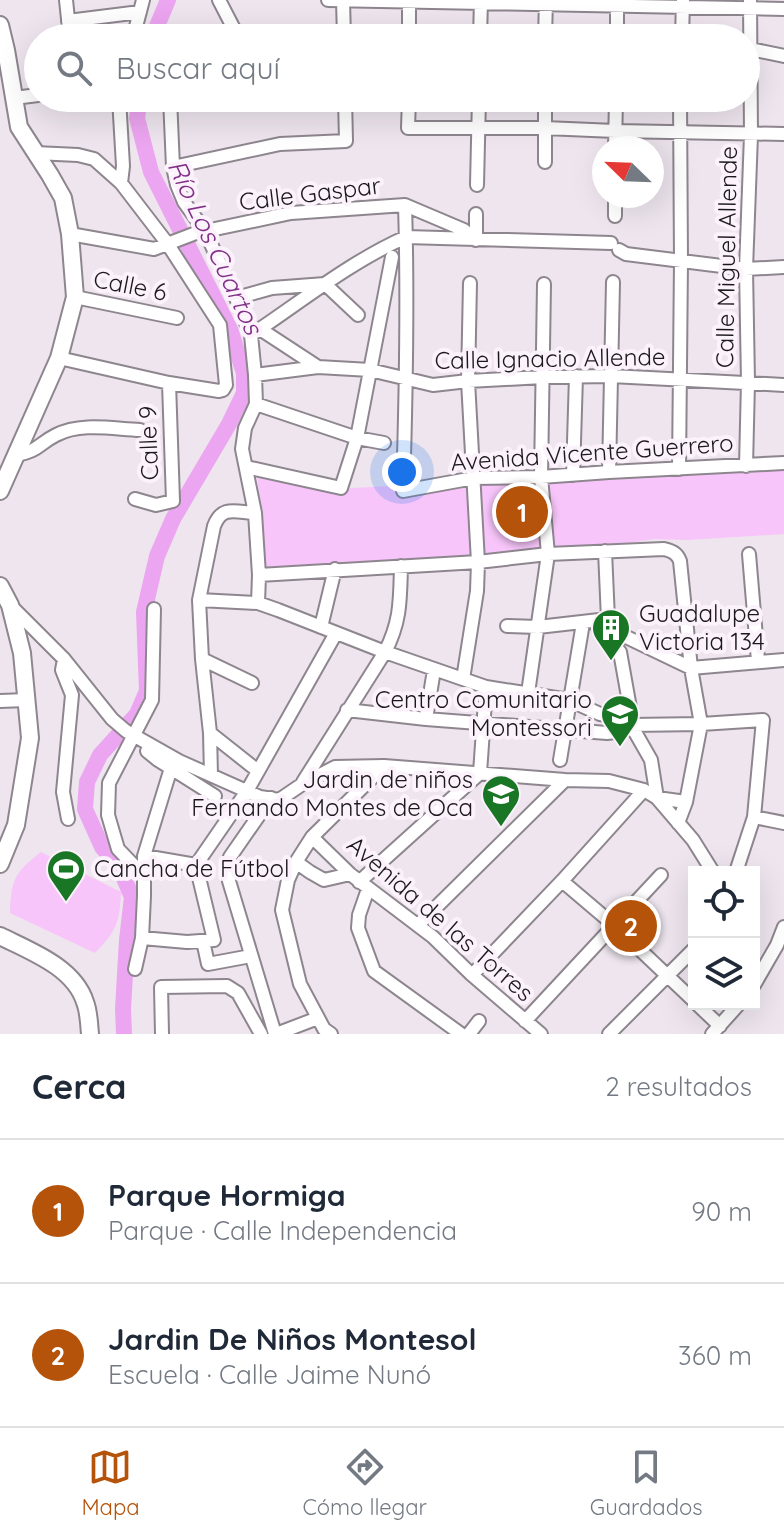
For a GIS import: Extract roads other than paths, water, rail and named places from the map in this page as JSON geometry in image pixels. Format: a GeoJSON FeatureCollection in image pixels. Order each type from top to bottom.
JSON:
{"type":"FeatureCollection","features":[{"type":"Feature","properties":{"kind":"main road"},"geometry":{"type":"LineString","coordinates":[[0,25],[19,127],[63,198],[70,234],[75,297],[59,358],[0,491]]}},
{"type":"Feature","properties":{"kind":"main road"},"geometry":{"type":"LineString","coordinates":[[0,586],[22,653],[30,738],[16,825],[0,864]]}},
{"type":"Feature","properties":{"kind":"main road"},"geometry":{"type":"LineString","coordinates":[[0,936],[40,956],[73,979],[85,1001],[90,1034]]}},
{"type":"Feature","properties":{"kind":"street"},"geometry":{"type":"LineString","coordinates":[[66,0],[68,24]]}},
{"type":"Feature","properties":{"kind":"street"},"geometry":{"type":"LineString","coordinates":[[219,0],[231,24]]}},
{"type":"Feature","properties":{"kind":"street"},"geometry":{"type":"LineString","coordinates":[[328,0],[750,4],[784,9]]}},
{"type":"Feature","properties":{"kind":"street"},"geometry":{"type":"LineString","coordinates":[[343,0],[344,24]]}},
{"type":"Feature","properties":{"kind":"street"},"geometry":{"type":"LineString","coordinates":[[409,1],[409,24]]}},
{"type":"Feature","properties":{"kind":"street"},"geometry":{"type":"LineString","coordinates":[[480,24],[481,2]]}},
{"type":"Feature","properties":{"kind":"street"},"geometry":{"type":"LineString","coordinates":[[545,24],[546,3]]}},
{"type":"Feature","properties":{"kind":"street"},"geometry":{"type":"LineString","coordinates":[[617,3],[617,24]]}},
{"type":"Feature","properties":{"kind":"street"},"geometry":{"type":"LineString","coordinates":[[682,24],[683,3]]}},
{"type":"Feature","properties":{"kind":"street","name":"Calle Miguel Allende"},"geometry":{"type":"LineString","coordinates":[[749,24],[750,4]]}},
{"type":"Feature","properties":{"kind":"street"},"geometry":{"type":"LineString","coordinates":[[68,21],[142,6]]}},
{"type":"Feature","properties":{"kind":"street"},"geometry":{"type":"LineString","coordinates":[[760,51],[784,56]]}},
{"type":"Feature","properties":{"kind":"street"},"geometry":{"type":"LineString","coordinates":[[14,98],[24,97]]}},
{"type":"Feature","properties":{"kind":"street"},"geometry":{"type":"LineString","coordinates":[[120,112],[121,183]]}},
{"type":"Feature","properties":{"kind":"street"},"geometry":{"type":"LineString","coordinates":[[171,112],[173,167],[184,202],[255,332],[256,404],[245,428],[242,449],[255,513],[258,603]]}},
{"type":"Feature","properties":{"kind":"street"},"geometry":{"type":"LineString","coordinates":[[173,167],[280,144],[346,141],[345,112]]}},
{"type":"Feature","properties":{"kind":"street"},"geometry":{"type":"LineString","coordinates":[[409,112],[408,128],[784,134]]}},
{"type":"Feature","properties":{"kind":"street"},"geometry":{"type":"LineString","coordinates":[[477,185],[479,112]]}},
{"type":"Feature","properties":{"kind":"street"},"geometry":{"type":"LineString","coordinates":[[545,112],[545,162]]}},
{"type":"Feature","properties":{"kind":"street"},"geometry":{"type":"LineString","coordinates":[[615,136],[616,112]]}},
{"type":"Feature","properties":{"kind":"street"},"geometry":{"type":"LineString","coordinates":[[679,469],[680,112]]}},
{"type":"Feature","properties":{"kind":"street","name":"Calle Miguel Allende"},"geometry":{"type":"LineString","coordinates":[[746,466],[750,112]]}},
{"type":"Feature","properties":{"kind":"street"},"geometry":{"type":"LineString","coordinates":[[35,153],[94,159],[121,183],[171,241],[220,325],[226,385],[219,391],[169,383],[59,358]]}},
{"type":"Feature","properties":{"kind":"street"},"geometry":{"type":"LineString","coordinates":[[407,378],[405,205],[464,230],[476,240]]}},
{"type":"Feature","properties":{"kind":"street","name":"Calle Gaspar"},"geometry":{"type":"LineString","coordinates":[[70,234],[154,249],[200,232],[291,213],[405,205]]}},
{"type":"Feature","properties":{"kind":"street"},"geometry":{"type":"LineString","coordinates":[[615,208],[615,216]]}},
{"type":"Feature","properties":{"kind":"street"},"geometry":{"type":"LineString","coordinates":[[476,214],[476,240]]}},
{"type":"Feature","properties":{"kind":"street"},"geometry":{"type":"LineString","coordinates":[[546,240],[547,226]]}},
{"type":"Feature","properties":{"kind":"street"},"geometry":{"type":"LineString","coordinates":[[255,332],[325,284],[406,237],[546,240],[615,246],[626,254],[746,269],[784,267]]}},
{"type":"Feature","properties":{"kind":"street"},"geometry":{"type":"LineString","coordinates":[[246,467],[341,488],[357,438],[392,257]]}},
{"type":"Feature","properties":{"kind":"street"},"geometry":{"type":"LineString","coordinates":[[609,472],[613,282]]}},
{"type":"Feature","properties":{"kind":"street"},"geometry":{"type":"LineString","coordinates":[[463,679],[477,591],[478,562],[468,381],[470,283]]}},
{"type":"Feature","properties":{"kind":"street"},"geometry":{"type":"LineString","coordinates":[[236,298],[272,288],[325,284],[358,315]]}},
{"type":"Feature","properties":{"kind":"street"},"geometry":{"type":"LineString","coordinates":[[528,693],[548,554],[541,477],[544,284]]}},
{"type":"Feature","properties":{"kind":"street","name":"Calle 6"},"geometry":{"type":"LineString","coordinates":[[75,297],[177,318]]}},
{"type":"Feature","properties":{"kind":"street","name":"Calle Ignacio Allende"},"geometry":{"type":"LineString","coordinates":[[255,332],[318,367]]}},
{"type":"Feature","properties":{"kind":"street","name":"Calle Ignacio Allende"},"geometry":{"type":"LineString","coordinates":[[255,375],[318,367],[370,370],[433,385],[543,377],[611,376],[784,385]]}},
{"type":"Feature","properties":{"kind":"street"},"geometry":{"type":"LineString","coordinates":[[573,475],[576,376]]}},
{"type":"Feature","properties":{"kind":"street","name":"Avenida Vicente Guerrero"},"geometry":{"type":"LineString","coordinates":[[407,378],[403,491],[474,478],[784,463]]}},
{"type":"Feature","properties":{"kind":"street","name":"Calle 9"},"geometry":{"type":"LineString","coordinates":[[135,499],[156,505],[173,501],[169,383]]}},
{"type":"Feature","properties":{"kind":"street"},"geometry":{"type":"LineString","coordinates":[[256,404],[357,438],[384,443]]}},
{"type":"Feature","properties":{"kind":"street"},"geometry":{"type":"LineString","coordinates":[[16,455],[33,452],[56,435],[80,427],[140,430]]}},
{"type":"Feature","properties":{"kind":"street"},"geometry":{"type":"LineString","coordinates":[[211,775],[199,600],[217,518],[226,511],[255,513]]}},
{"type":"Feature","properties":{"kind":"street"},"geometry":{"type":"LineString","coordinates":[[605,551],[608,619]]}},
{"type":"Feature","properties":{"kind":"street"},"geometry":{"type":"LineString","coordinates":[[259,575],[478,562],[548,554],[672,551],[680,561],[691,668],[701,724],[686,802],[678,823]]}},
{"type":"Feature","properties":{"kind":"street"},"geometry":{"type":"LineString","coordinates":[[749,554],[758,661]]}},
{"type":"Feature","properties":{"kind":"street"},"geometry":{"type":"LineString","coordinates":[[301,785],[395,632],[400,607],[401,566]]}},
{"type":"Feature","properties":{"kind":"street"},"geometry":{"type":"LineString","coordinates":[[321,627],[335,569]]}},
{"type":"Feature","properties":{"kind":"street"},"geometry":{"type":"LineString","coordinates":[[199,600],[258,603],[486,687],[569,700],[600,714],[632,722],[701,724],[763,720],[754,817],[738,866]]}},
{"type":"Feature","properties":{"kind":"street"},"geometry":{"type":"LineString","coordinates":[[5,602],[64,659],[112,719],[134,736],[163,753],[260,797],[279,800],[335,767],[384,766],[609,781],[644,790],[657,798],[693,840],[709,866]]}},
{"type":"Feature","properties":{"kind":"street"},"geometry":{"type":"LineString","coordinates":[[143,875],[118,849],[108,815],[109,783],[152,700],[154,609]]}},
{"type":"Feature","properties":{"kind":"street"},"geometry":{"type":"LineString","coordinates":[[507,626],[538,627],[608,619],[617,622],[621,628],[588,622]]}},
{"type":"Feature","properties":{"kind":"street"},"geometry":{"type":"LineString","coordinates":[[588,622],[691,668],[784,660]]}},
{"type":"Feature","properties":{"kind":"street"},"geometry":{"type":"LineString","coordinates":[[560,760],[569,700],[588,622]]}},
{"type":"Feature","properties":{"kind":"street"},"geometry":{"type":"LineString","coordinates":[[588,622],[620,652],[632,722],[651,760],[657,798]]}},
{"type":"Feature","properties":{"kind":"street"},"geometry":{"type":"LineString","coordinates":[[251,956],[208,964],[208,940],[196,865],[247,791],[336,633]]}},
{"type":"Feature","properties":{"kind":"street"},"geometry":{"type":"LineString","coordinates":[[64,659],[62,670],[72,695],[63,792],[68,819]]}},
{"type":"Feature","properties":{"kind":"street"},"geometry":{"type":"LineString","coordinates":[[202,659],[252,683]]}},
{"type":"Feature","properties":{"kind":"street"},"geometry":{"type":"LineString","coordinates":[[426,719],[434,670]]}},
{"type":"Feature","properties":{"kind":"street"},"geometry":{"type":"LineString","coordinates":[[296,862],[324,880],[359,882],[480,773],[486,687]]}},
{"type":"Feature","properties":{"kind":"street"},"geometry":{"type":"LineString","coordinates":[[0,701],[26,700]]}},
{"type":"Feature","properties":{"kind":"street"},"geometry":{"type":"LineString","coordinates":[[347,710],[607,733],[623,731],[632,722]]}},
{"type":"Feature","properties":{"kind":"street"},"geometry":{"type":"LineString","coordinates":[[210,733],[258,771]]}},
{"type":"Feature","properties":{"kind":"street"},"geometry":{"type":"LineString","coordinates":[[134,736],[146,750],[215,796]]}},
{"type":"Feature","properties":{"kind":"street"},"geometry":{"type":"LineString","coordinates":[[331,1034],[324,1029],[300,984],[282,910],[288,880],[312,837],[384,766]]}},
{"type":"Feature","properties":{"kind":"street"},"geometry":{"type":"LineString","coordinates":[[135,969],[142,938],[144,856],[171,768]]}},
{"type":"Feature","properties":{"kind":"street"},"geometry":{"type":"LineString","coordinates":[[418,925],[565,780]]}},
{"type":"Feature","properties":{"kind":"street"},"geometry":{"type":"LineString","coordinates":[[472,975],[644,790]]}},
{"type":"Feature","properties":{"kind":"street"},"geometry":{"type":"LineString","coordinates":[[271,798],[230,857],[229,881],[276,1034],[318,1018]]}},
{"type":"Feature","properties":{"kind":"street"},"geometry":{"type":"LineString","coordinates":[[657,798],[686,802]]}},
{"type":"Feature","properties":{"kind":"street"},"geometry":{"type":"LineString","coordinates":[[754,817],[784,823]]}},
{"type":"Feature","properties":{"kind":"street","name":"Avenida de las Torres"},"geometry":{"type":"LineString","coordinates":[[312,837],[359,882],[433,937],[541,1034]]}},
{"type":"Feature","properties":{"kind":"street"},"geometry":{"type":"LineString","coordinates":[[144,856],[196,865]]}},
{"type":"Feature","properties":{"kind":"street"},"geometry":{"type":"LineString","coordinates":[[525,1021],[661,875]]}},
{"type":"Feature","properties":{"kind":"street"},"geometry":{"type":"LineString","coordinates":[[562,881],[688,995]]}},
{"type":"Feature","properties":{"kind":"street"},"geometry":{"type":"LineString","coordinates":[[359,882],[358,928],[374,971],[461,1034]]}},
{"type":"Feature","properties":{"kind":"street"},"geometry":{"type":"LineString","coordinates":[[760,975],[784,927]]}},
{"type":"Feature","properties":{"kind":"street"},"geometry":{"type":"LineString","coordinates":[[142,938],[187,942],[208,940]]}},
{"type":"Feature","properties":{"kind":"street"},"geometry":{"type":"LineString","coordinates":[[609,1034],[688,955]]}},
{"type":"Feature","properties":{"kind":"street"},"geometry":{"type":"LineString","coordinates":[[162,1034],[161,987],[227,986],[238,993],[262,1034]]}},
{"type":"Feature","properties":{"kind":"street"},"geometry":{"type":"LineString","coordinates":[[702,1010],[716,1030],[734,1010]]}},
{"type":"Feature","properties":{"kind":"street"},"geometry":{"type":"LineString","coordinates":[[262,1034],[270,1019]]}},
{"type":"Feature","properties":{"kind":"street"},"geometry":{"type":"LineString","coordinates":[[469,1034],[479,1021]]}},
{"type":"Feature","properties":{"kind":"waterway","name":"Río Los Cuartos"},"geometry":{"type":"LineString","coordinates":[[158,24],[168,0]]}},
{"type":"Feature","properties":{"kind":"waterway","name":"Río Los Cuartos"},"geometry":{"type":"LineString","coordinates":[[124,1034],[127,940],[132,897],[120,869],[102,847],[85,809],[87,782],[100,755],[137,714],[147,691],[144,612],[157,556],[173,519],[244,393],[244,373],[230,329],[151,172],[138,112]]}},
{"type":"Feature","properties":{"kind":"place","name":"Parque Hormiga"},"geometry":{"type":"Point","coordinates":[522,512]}},
{"type":"Feature","properties":{"kind":"place","name":"Guadalupe Victoria 134"},"geometry":{"type":"Point","coordinates":[611,662]}},
{"type":"Feature","properties":{"kind":"place","name":"Centro Comunitario Montessori"},"geometry":{"type":"Point","coordinates":[620,748]}},
{"type":"Feature","properties":{"kind":"place","name":"Jardin de niños Fernando Montes de Oca"},"geometry":{"type":"Point","coordinates":[501,828]}},
{"type":"Feature","properties":{"kind":"place","name":"Cancha de Fútbol"},"geometry":{"type":"Point","coordinates":[66,903]}},
{"type":"Feature","properties":{"kind":"place","name":"Jardin De Niños Montesol"},"geometry":{"type":"Point","coordinates":[631,926]}}]}
